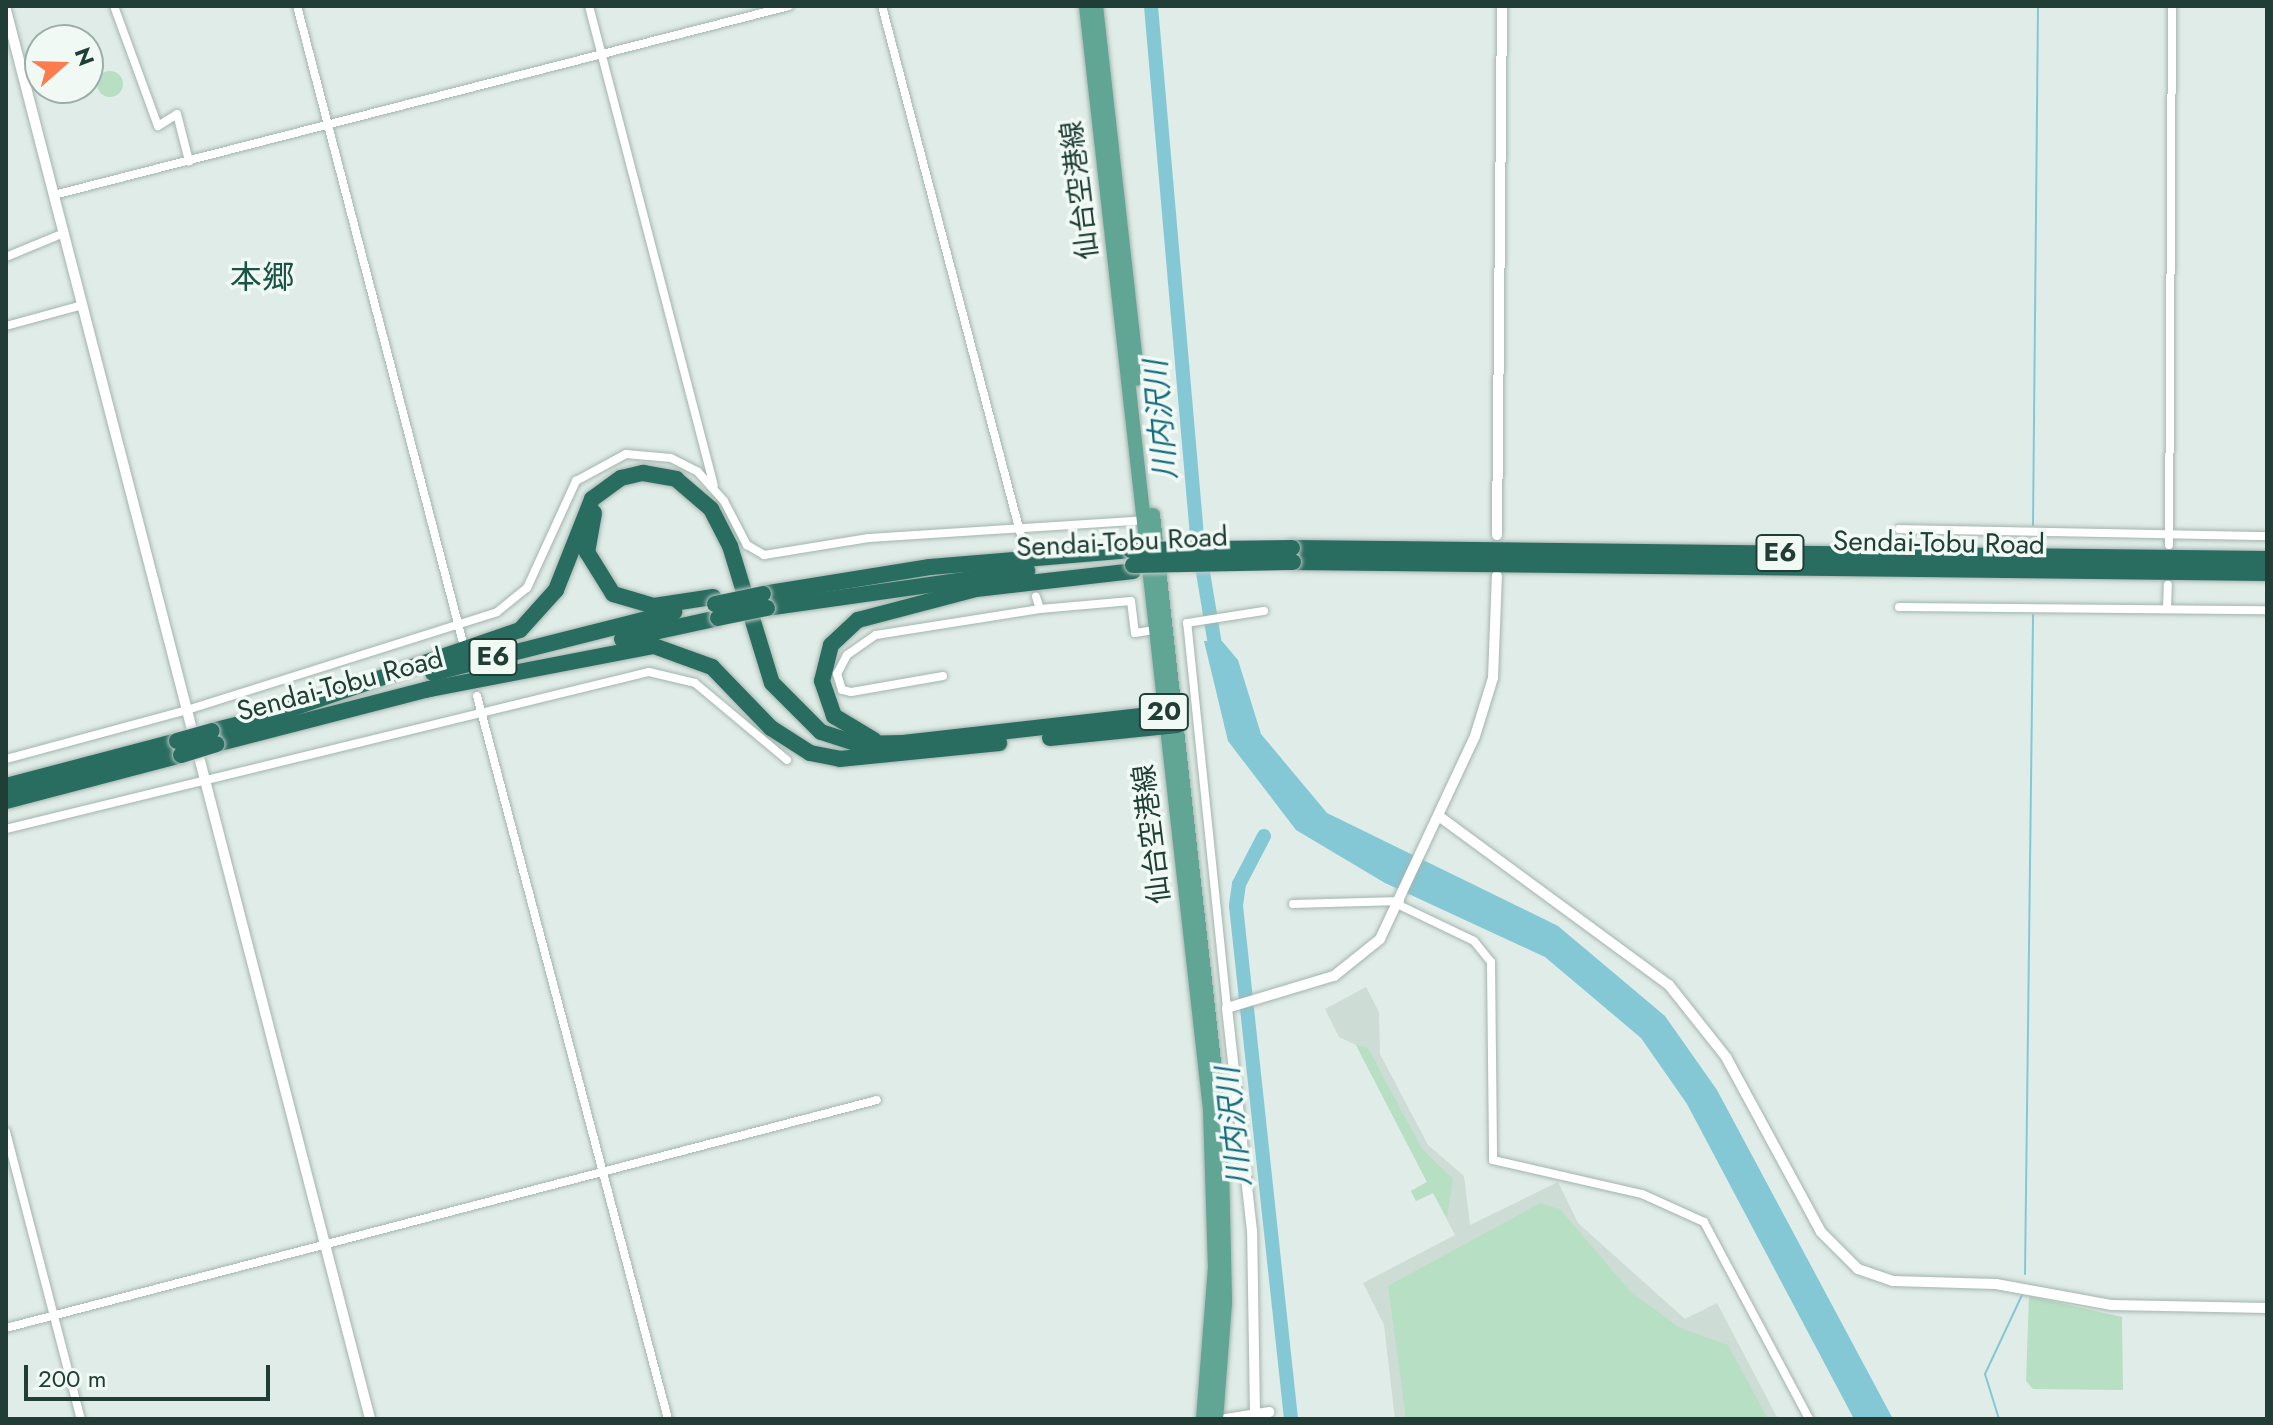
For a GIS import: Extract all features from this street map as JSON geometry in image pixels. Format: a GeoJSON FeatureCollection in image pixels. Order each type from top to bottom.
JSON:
{"type":"FeatureCollection","features":[{"type":"Feature","properties":{"kind":"highway"},"geometry":{"type":"LineString","coordinates":[[273,715],[520,630],[556,590],[592,499],[621,478],[643,473],[686,484],[719,520],[760,654],[788,706],[835,738],[883,743],[1170,719]]}},
{"type":"Feature","properties":{"kind":"highway"},"geometry":{"type":"LineString","coordinates":[[715,606],[654,606],[613,594],[587,552],[599,506],[636,483],[658,483],[691,500],[717,536],[746,642],[770,697],[811,736],[864,757]]}},
{"type":"Feature","properties":{"kind":"highway","name":"Sendai-Tobu Road"},"geometry":{"type":"LineString","coordinates":[[214,738],[273,715],[715,606],[863,576],[1293,555],[2267,559]]}},
{"type":"Feature","properties":{"kind":"highway","name":"Sendai-Tobu Road"},"geometry":{"type":"LineString","coordinates":[[764,596],[1132,562],[1197,563],[1293,555],[2267,573]]}},
{"type":"Feature","properties":{"kind":"highway"},"geometry":{"type":"LineString","coordinates":[[883,743],[843,724],[824,694],[825,655],[858,620],[961,592],[1132,562]]}},
{"type":"Feature","properties":{"kind":"highway","name":"Sendai-Tobu Road"},"geometry":{"type":"LineString","coordinates":[[6,801],[214,738],[425,690],[715,606]]}},
{"type":"Feature","properties":{"kind":"highway"},"geometry":{"type":"LineString","coordinates":[[425,690],[627,647],[664,647],[712,667],[796,745],[840,759],[1170,719]]}},
{"type":"Feature","properties":{"kind":"highway","name":"Sendai-Tobu Road"},"geometry":{"type":"LineString","coordinates":[[6,786],[179,748]]}},
{"type":"Feature","properties":{"kind":"main road","name":"仙台空港線"},"geometry":{"type":"LineString","coordinates":[[1086,6],[1155,630],[1170,719],[1225,1179],[1216,1419]]}},
{"type":"Feature","properties":{"kind":"main road","name":"仙台空港線"},"geometry":{"type":"LineString","coordinates":[[1096,6],[1214,1165],[1215,1267],[1203,1419]]}},
{"type":"Feature","properties":{"kind":"street"},"geometry":{"type":"LineString","coordinates":[[114,6],[158,126],[178,116],[189,161]]}},
{"type":"Feature","properties":{"kind":"street"},"geometry":{"type":"LineString","coordinates":[[297,6],[463,643]]}},
{"type":"Feature","properties":{"kind":"street"},"geometry":{"type":"LineString","coordinates":[[589,6],[715,488],[747,545],[764,555],[1018,526],[1144,520]]}},
{"type":"Feature","properties":{"kind":"street"},"geometry":{"type":"LineString","coordinates":[[54,195],[789,6]]}},
{"type":"Feature","properties":{"kind":"street"},"geometry":{"type":"LineString","coordinates":[[882,6],[1021,536]]}},
{"type":"Feature","properties":{"kind":"street"},"geometry":{"type":"LineString","coordinates":[[1497,535],[1502,6]]}},
{"type":"Feature","properties":{"kind":"street"},"geometry":{"type":"LineString","coordinates":[[2169,545],[2172,6]]}},
{"type":"Feature","properties":{"kind":"street"},"geometry":{"type":"LineString","coordinates":[[6,10],[370,1419]]}},
{"type":"Feature","properties":{"kind":"street"},"geometry":{"type":"LineString","coordinates":[[6,257],[64,233]]}},
{"type":"Feature","properties":{"kind":"street"},"geometry":{"type":"LineString","coordinates":[[6,326],[83,305]]}},
{"type":"Feature","properties":{"kind":"street"},"geometry":{"type":"LineString","coordinates":[[6,759],[187,710],[497,612],[527,588],[567,493],[601,463],[656,454],[683,463],[715,488]]}},
{"type":"Feature","properties":{"kind":"street"},"geometry":{"type":"LineString","coordinates":[[1899,529],[2267,536]]}},
{"type":"Feature","properties":{"kind":"street"},"geometry":{"type":"LineString","coordinates":[[1230,1008],[1357,964],[1400,901],[1440,817],[1493,678],[1497,576]]}},
{"type":"Feature","properties":{"kind":"street"},"geometry":{"type":"LineString","coordinates":[[2167,608],[2168,585]]}},
{"type":"Feature","properties":{"kind":"street"},"geometry":{"type":"LineString","coordinates":[[1036,597],[1040,609]]}},
{"type":"Feature","properties":{"kind":"street"},"geometry":{"type":"LineString","coordinates":[[943,676],[851,692],[842,690],[837,674],[847,655],[876,635],[1040,609],[1131,601],[1135,633],[1155,630]]}},
{"type":"Feature","properties":{"kind":"street"},"geometry":{"type":"LineString","coordinates":[[1899,607],[2267,610]]}},
{"type":"Feature","properties":{"kind":"street"},"geometry":{"type":"LineString","coordinates":[[1255,1415],[1252,1231],[1187,623],[1194,617],[1264,611]]}},
{"type":"Feature","properties":{"kind":"street"},"geometry":{"type":"LineString","coordinates":[[6,829],[612,678],[674,675],[695,683],[787,760]]}},
{"type":"Feature","properties":{"kind":"street"},"geometry":{"type":"LineString","coordinates":[[477,696],[668,1419]]}},
{"type":"Feature","properties":{"kind":"street"},"geometry":{"type":"LineString","coordinates":[[1440,817],[1637,954],[1669,985],[1726,1057],[1821,1232],[1858,1269],[1893,1281],[1996,1284],[2112,1305],[2267,1308]]}},
{"type":"Feature","properties":{"kind":"street"},"geometry":{"type":"LineString","coordinates":[[1293,904],[1400,901],[1474,941],[1491,962],[1493,1160],[1629,1190],[1704,1222],[1809,1419]]}},
{"type":"Feature","properties":{"kind":"street"},"geometry":{"type":"LineString","coordinates":[[6,1328],[877,1100]]}},
{"type":"Feature","properties":{"kind":"street"},"geometry":{"type":"LineString","coordinates":[[6,1132],[81,1419]]}},
{"type":"Feature","properties":{"kind":"street"},"geometry":{"type":"LineString","coordinates":[[1226,1419],[1269,1412]]}},
{"type":"Feature","properties":{"kind":"shaded area"},"geometry":{"type":"Polygon","coordinates":[[[1366,987],[1379,1012],[1380,1054],[1428,1145],[1464,1176],[1470,1225],[1558,1182],[1578,1223],[1685,1319],[1717,1303],[1778,1419],[1395,1419],[1384,1325],[1363,1283],[1455,1235],[1433,1193],[1416,1201],[1411,1191],[1427,1182],[1356,1045],[1339,1037],[1325,1009],[1366,987]]]}},
{"type":"Feature","properties":{"kind":"green space"},"geometry":{"type":"Polygon","coordinates":[[[115,72],[122,79],[119,93],[110,97],[104,95],[104,73],[115,72]]]}},
{"type":"Feature","properties":{"kind":"green space"},"geometry":{"type":"Polygon","coordinates":[[[1356,1045],[1368,1048],[1422,1149],[1453,1179],[1447,1218],[1433,1193],[1416,1201],[1411,1191],[1427,1182],[1356,1045]]]}},
{"type":"Feature","properties":{"kind":"green space"},"geometry":{"type":"Polygon","coordinates":[[[1540,1203],[1560,1209],[1631,1292],[1680,1328],[1728,1345],[1768,1419],[1406,1419],[1388,1286],[1540,1203]]]}},
{"type":"Feature","properties":{"kind":"green space"},"geometry":{"type":"Polygon","coordinates":[[[2029,1296],[2122,1317],[2123,1390],[2033,1389],[2026,1381],[2029,1296]]]}},
{"type":"Feature","properties":{"kind":"water"},"geometry":{"type":"Polygon","coordinates":[[[1204,641],[1222,641],[1238,660],[1261,734],[1327,813],[1558,926],[1665,1016],[1717,1090],[1893,1419],[1854,1419],[1687,1104],[1641,1038],[1545,957],[1385,883],[1296,830],[1228,741],[1204,641]]]}},
{"type":"Feature","properties":{"kind":"waterway","name":"川内沢川"},"geometry":{"type":"LineString","coordinates":[[1151,6],[1197,536],[1217,657]]}},
{"type":"Feature","properties":{"kind":"waterway"},"geometry":{"type":"LineString","coordinates":[[2033,525],[2038,6]]}},
{"type":"Feature","properties":{"kind":"waterway"},"geometry":{"type":"LineString","coordinates":[[2025,1274],[2033,615]]}},
{"type":"Feature","properties":{"kind":"waterway","name":"川内沢川"},"geometry":{"type":"LineString","coordinates":[[1264,836],[1239,884],[1236,906],[1291,1419]]}},
{"type":"Feature","properties":{"kind":"waterway"},"geometry":{"type":"LineString","coordinates":[[1999,1419],[1985,1374],[2022,1295]]}},
{"type":"Feature","properties":{"kind":"tunnel"},"geometry":{"type":"LineString","coordinates":[[1021,536],[1027,559]]}},
{"type":"Feature","properties":{"kind":"district","name":"本郷"},"geometry":{"type":"Point","coordinates":[262,277]}}]}
